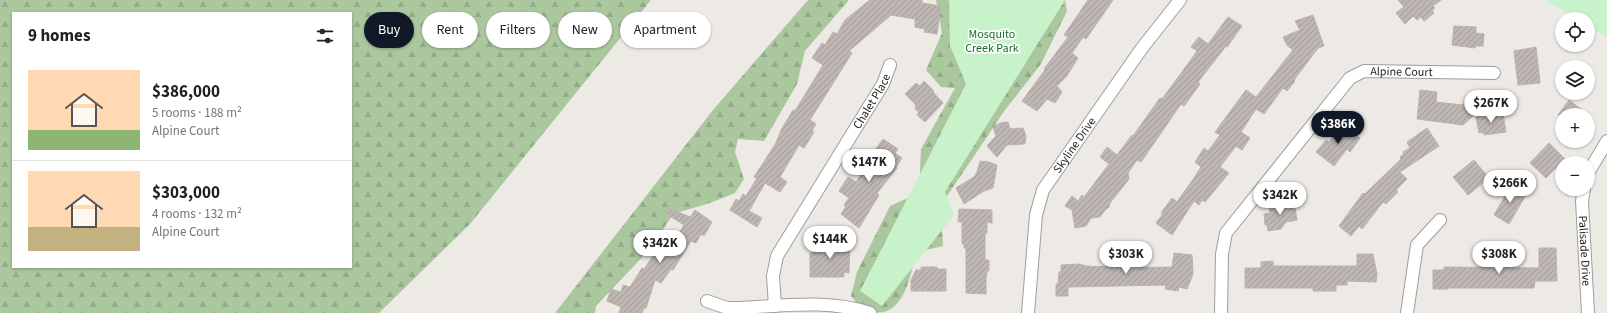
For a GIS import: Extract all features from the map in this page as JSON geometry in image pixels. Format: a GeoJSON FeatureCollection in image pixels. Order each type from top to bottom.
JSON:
{"type":"FeatureCollection","features":[{"type":"Feature","properties":{"kind":"street","name":"Skyline Drive"},"geometry":{"type":"LineString","coordinates":[[1028,313],[1036,215],[1043,190],[1142,48],[1180,0]]}},
{"type":"Feature","properties":{"kind":"street","name":"Chalet Place"},"geometry":{"type":"LineString","coordinates":[[775,306],[773,276],[777,256],[866,114],[883,84],[890,65]]}},
{"type":"Feature","properties":{"kind":"street","name":"Alpine Court"},"geometry":{"type":"LineString","coordinates":[[1221,313],[1222,254],[1226,233],[1350,78],[1364,71],[1494,73]]}},
{"type":"Feature","properties":{"kind":"street"},"geometry":{"type":"LineString","coordinates":[[1595,161],[1607,140]]}},
{"type":"Feature","properties":{"kind":"street","name":"Palisade Drive"},"geometry":{"type":"LineString","coordinates":[[1583,196],[1588,313]]}},
{"type":"Feature","properties":{"kind":"street"},"geometry":{"type":"LineString","coordinates":[[1407,313],[1417,245],[1440,220]]}},
{"type":"Feature","properties":{"kind":"street"},"geometry":{"type":"LineString","coordinates":[[707,301],[727,308],[835,305],[870,313]]}},
{"type":"Feature","properties":{"kind":"green space"},"geometry":{"type":"Polygon","coordinates":[[[0,0],[651,0],[641,12],[620,12],[620,38],[470,224],[379,313],[0,313],[0,0]]]}},
{"type":"Feature","properties":{"kind":"green space"},"geometry":{"type":"Polygon","coordinates":[[[808,0],[849,0],[805,51],[797,84],[764,141],[738,139],[735,152],[744,179],[735,193],[710,203],[673,214],[651,248],[596,306],[595,313],[555,313],[713,110],[808,0]]]}},
{"type":"Feature","properties":{"kind":"green space","name":"Mosquito Creek Park"},"geometry":{"type":"Polygon","coordinates":[[[936,0],[1065,0],[1067,11],[1041,64],[1005,110],[941,205],[943,246],[917,252],[910,278],[898,303],[884,312],[865,313],[851,296],[857,272],[890,206],[919,193],[921,149],[955,88],[941,87],[926,70],[942,33],[936,0]]]}},
{"type":"Feature","properties":{"kind":"green space","name":"Mosquito Creek Park"},"geometry":{"type":"Polygon","coordinates":[[[949,0],[1065,0],[945,192],[954,215],[882,306],[860,291],[966,84],[950,46],[949,0]]]}},
{"type":"Feature","properties":{"kind":"green space"},"geometry":{"type":"Polygon","coordinates":[[[1545,0],[1607,0],[1607,37],[1595,30],[1595,12],[1565,12],[1545,0]]]}},
{"type":"Feature","properties":{"kind":"building"},"geometry":{"type":"Polygon","coordinates":[[[870,0],[922,0],[922,3],[941,6],[937,34],[924,32],[925,29],[915,27],[915,19],[891,15],[849,51],[852,53],[810,120],[816,124],[812,131],[814,132],[804,148],[799,145],[780,177],[787,182],[780,192],[765,183],[749,211],[762,218],[757,227],[730,210],[736,199],[739,201],[743,194],[746,196],[757,178],[754,177],[776,143],[781,130],[793,110],[795,111],[823,65],[812,58],[822,43],[825,45],[833,32],[837,34],[845,20],[870,0]]]}},
{"type":"Feature","properties":{"kind":"building"},"geometry":{"type":"Polygon","coordinates":[[[1088,0],[1113,0],[1086,39],[1083,37],[1072,53],[1078,58],[1066,77],[1057,86],[1062,92],[1055,103],[1047,99],[1037,111],[1022,101],[1068,37],[1064,35],[1088,0]]]}},
{"type":"Feature","properties":{"kind":"building"},"geometry":{"type":"Polygon","coordinates":[[[1398,0],[1441,0],[1433,6],[1435,8],[1432,11],[1434,13],[1424,21],[1421,17],[1417,20],[1413,16],[1405,24],[1396,13],[1404,7],[1398,0]]]}},
{"type":"Feature","properties":{"kind":"building"},"geometry":{"type":"Polygon","coordinates":[[[1313,15],[1324,46],[1318,48],[1287,91],[1283,88],[1264,114],[1256,109],[1241,132],[1250,138],[1242,150],[1236,146],[1220,167],[1229,173],[1205,202],[1202,200],[1199,205],[1194,201],[1172,235],[1156,223],[1163,214],[1161,213],[1172,198],[1177,202],[1194,178],[1201,167],[1195,162],[1204,148],[1208,151],[1220,135],[1215,132],[1246,90],[1256,97],[1293,50],[1287,45],[1283,37],[1300,30],[1295,21],[1313,15]]]}},
{"type":"Feature","properties":{"kind":"building"},"geometry":{"type":"Polygon","coordinates":[[[1228,17],[1242,26],[1227,47],[1226,46],[1198,82],[1200,84],[1184,106],[1181,104],[1141,162],[1137,160],[1128,173],[1129,179],[1110,203],[1109,207],[1100,217],[1091,218],[1086,226],[1075,228],[1072,210],[1065,206],[1072,196],[1078,201],[1082,195],[1084,197],[1109,164],[1100,157],[1107,147],[1117,155],[1132,135],[1133,136],[1160,98],[1162,99],[1197,51],[1191,47],[1199,37],[1208,44],[1228,17]]]}},
{"type":"Feature","properties":{"kind":"building"},"geometry":{"type":"Polygon","coordinates":[[[1454,26],[1476,27],[1476,33],[1484,34],[1483,46],[1475,46],[1475,48],[1452,45],[1454,26]]]}},
{"type":"Feature","properties":{"kind":"building"},"geometry":{"type":"Polygon","coordinates":[[[1536,47],[1540,83],[1518,85],[1514,51],[1536,47]]]}},
{"type":"Feature","properties":{"kind":"building"},"geometry":{"type":"Polygon","coordinates":[[[924,81],[943,103],[925,122],[917,115],[919,112],[915,109],[915,104],[905,94],[916,83],[920,86],[924,81]]]}},
{"type":"Feature","properties":{"kind":"building"},"geometry":{"type":"Polygon","coordinates":[[[1420,90],[1437,92],[1436,102],[1462,105],[1465,102],[1473,116],[1463,125],[1417,119],[1420,90]]]}},
{"type":"Feature","properties":{"kind":"building"},"geometry":{"type":"Polygon","coordinates":[[[1569,100],[1580,108],[1563,108],[1569,100]]]}},
{"type":"Feature","properties":{"kind":"building"},"geometry":{"type":"Polygon","coordinates":[[[1503,113],[1506,132],[1484,135],[1483,132],[1479,133],[1476,117],[1503,113]]]}},
{"type":"Feature","properties":{"kind":"building"},"geometry":{"type":"Polygon","coordinates":[[[1008,122],[1010,129],[1023,128],[1026,136],[1025,144],[1007,145],[997,157],[987,146],[996,136],[993,127],[1000,123],[1008,122]]]}},
{"type":"Feature","properties":{"kind":"building"},"geometry":{"type":"Polygon","coordinates":[[[1341,125],[1360,138],[1350,152],[1347,149],[1334,166],[1316,152],[1326,140],[1329,142],[1341,125]]]}},
{"type":"Feature","properties":{"kind":"building"},"geometry":{"type":"Polygon","coordinates":[[[1427,128],[1439,146],[1400,172],[1407,179],[1396,190],[1398,192],[1386,204],[1383,202],[1362,229],[1359,226],[1351,236],[1339,226],[1363,193],[1365,194],[1401,159],[1400,157],[1404,154],[1403,152],[1410,148],[1407,142],[1427,128]]]}},
{"type":"Feature","properties":{"kind":"building"},"geometry":{"type":"Polygon","coordinates":[[[883,139],[898,149],[895,153],[902,158],[896,167],[897,168],[877,193],[879,195],[859,228],[841,214],[846,206],[844,205],[849,198],[839,191],[848,177],[856,182],[875,155],[872,154],[883,139]]]}},
{"type":"Feature","properties":{"kind":"building"},"geometry":{"type":"Polygon","coordinates":[[[1549,143],[1562,156],[1555,156],[1555,169],[1546,178],[1530,163],[1549,143]]]}},
{"type":"Feature","properties":{"kind":"building"},"geometry":{"type":"Polygon","coordinates":[[[1474,160],[1489,178],[1468,195],[1453,177],[1474,160]]]}},
{"type":"Feature","properties":{"kind":"building"},"geometry":{"type":"Polygon","coordinates":[[[980,161],[997,165],[993,188],[984,191],[964,204],[956,188],[974,177],[980,161]]]}},
{"type":"Feature","properties":{"kind":"building"},"geometry":{"type":"Polygon","coordinates":[[[1512,184],[1527,193],[1509,224],[1494,215],[1512,184]]]}},
{"type":"Feature","properties":{"kind":"building"},"geometry":{"type":"Polygon","coordinates":[[[1294,202],[1297,220],[1286,222],[1281,229],[1268,231],[1267,225],[1265,225],[1264,214],[1270,213],[1269,206],[1294,202]]]}},
{"type":"Feature","properties":{"kind":"building"},"geometry":{"type":"Polygon","coordinates":[[[668,208],[690,217],[695,210],[712,222],[704,236],[701,234],[696,243],[691,241],[673,270],[671,269],[661,283],[655,280],[646,308],[644,308],[642,313],[619,313],[621,307],[607,301],[611,289],[621,292],[623,285],[630,287],[642,268],[645,268],[662,242],[671,247],[684,225],[665,213],[668,208]]]}},
{"type":"Feature","properties":{"kind":"building"},"geometry":{"type":"Polygon","coordinates":[[[959,209],[992,210],[992,223],[987,222],[987,233],[985,233],[985,260],[989,260],[989,271],[987,271],[986,279],[986,294],[966,293],[966,248],[964,248],[964,244],[962,244],[962,222],[958,222],[959,209]]]}},
{"type":"Feature","properties":{"kind":"building"},"geometry":{"type":"Polygon","coordinates":[[[819,242],[850,244],[849,273],[844,272],[844,277],[810,277],[810,253],[814,253],[814,248],[819,248],[819,242]]]}},
{"type":"Feature","properties":{"kind":"building"},"geometry":{"type":"Polygon","coordinates":[[[1539,248],[1556,248],[1557,281],[1535,281],[1534,288],[1433,289],[1433,270],[1444,270],[1444,267],[1539,268],[1539,248]]]}},
{"type":"Feature","properties":{"kind":"building"},"geometry":{"type":"Polygon","coordinates":[[[1174,253],[1192,255],[1193,274],[1187,289],[1179,287],[1178,291],[1165,289],[1166,285],[1068,287],[1068,296],[1056,296],[1056,284],[1058,284],[1061,265],[1079,264],[1086,266],[1111,267],[1112,254],[1122,254],[1121,268],[1172,267],[1174,253]]]}},
{"type":"Feature","properties":{"kind":"building"},"geometry":{"type":"Polygon","coordinates":[[[1357,254],[1373,254],[1377,274],[1376,282],[1347,281],[1347,285],[1336,285],[1336,291],[1313,291],[1313,288],[1245,288],[1245,268],[1261,268],[1261,262],[1273,261],[1273,266],[1357,266],[1357,254]]]}},
{"type":"Feature","properties":{"kind":"building"},"geometry":{"type":"Polygon","coordinates":[[[921,267],[937,267],[937,269],[946,269],[946,291],[911,291],[911,280],[916,270],[921,270],[921,267]]]}}]}
